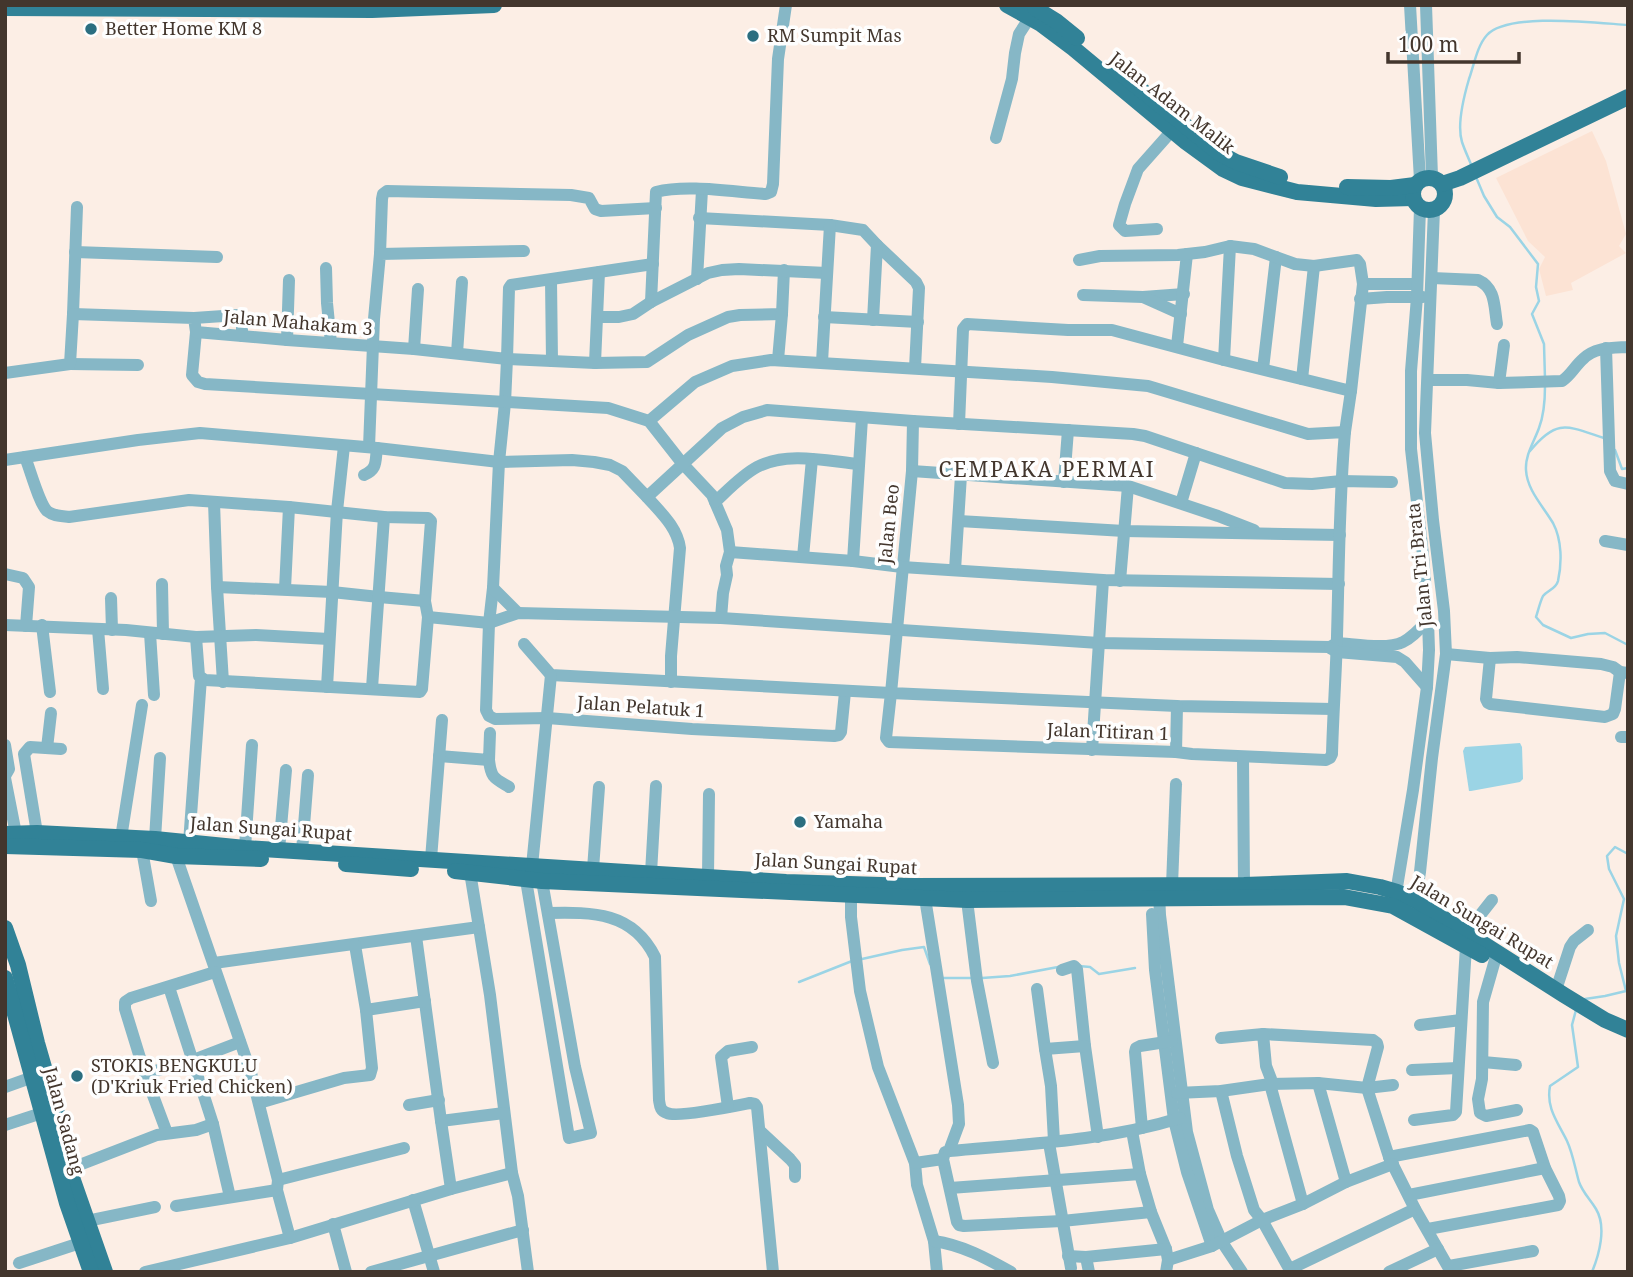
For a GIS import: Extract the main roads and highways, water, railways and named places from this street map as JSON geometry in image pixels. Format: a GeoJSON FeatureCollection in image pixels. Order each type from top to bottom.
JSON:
{"type":"FeatureCollection","features":[{"type":"Feature","properties":{"kind":"main road"},"geometry":{"type":"LineString","coordinates":[[5,8],[346,10],[494,5]]}},
{"type":"Feature","properties":{"kind":"main road","name":"Jalan Adam Malik"},"geometry":{"type":"LineString","coordinates":[[1007,5],[1056,21],[1176,126],[1219,153],[1236,162],[1283,178],[1343,187],[1428,192],[1462,182],[1581,126]]}},
{"type":"Feature","properties":{"kind":"main road"},"geometry":{"type":"LineString","coordinates":[[1581,126],[1628,97]]}},
{"type":"Feature","properties":{"kind":"main road"},"geometry":{"type":"LineString","coordinates":[[1581,126],[1628,109]]}},
{"type":"Feature","properties":{"kind":"main road","name":"Jalan Sungai Rupat"},"geometry":{"type":"LineString","coordinates":[[9,838],[37,833],[121,838],[148,845]]}},
{"type":"Feature","properties":{"kind":"main road","name":"Jalan Sungai Rupat"},"geometry":{"type":"LineString","coordinates":[[9,838],[382,861],[431,859],[533,876],[593,869],[923,887],[1158,890],[1395,899]]}},
{"type":"Feature","properties":{"kind":"main road","name":"Jalan Sungai Rupat"},"geometry":{"type":"LineString","coordinates":[[181,847],[302,850],[470,872],[967,900],[1347,881],[1414,908],[1559,995],[1628,1032]]}},
{"type":"Feature","properties":{"kind":"main road"},"geometry":{"type":"LineString","coordinates":[[5,928],[37,1043],[49,1111],[105,1272]]}},
{"type":"Feature","properties":{"kind":"main road","name":"Jalan Sadang"},"geometry":{"type":"LineString","coordinates":[[5,978],[11,1021],[49,1111],[66,1203],[91,1272]]}},
{"type":"Feature","properties":{"kind":"water"},"geometry":{"type":"Polygon","coordinates":[[[1520,743],[1523,779],[1520,782],[1469,791],[1463,751],[1465,747],[1520,743]]]}},
{"type":"Feature","properties":{"kind":"waterway"},"geometry":{"type":"LineString","coordinates":[[1472,167],[1462,142],[1461,120],[1474,62],[1487,35],[1513,23],[1532,21],[1628,25]]}},
{"type":"Feature","properties":{"kind":"waterway"},"geometry":{"type":"LineString","coordinates":[[1476,177],[1497,217],[1510,227],[1538,264],[1536,287],[1539,301],[1532,314],[1544,344],[1545,379]]}},
{"type":"Feature","properties":{"kind":"waterway"},"geometry":{"type":"LineString","coordinates":[[1545,386],[1542,418],[1528,454],[1526,470],[1532,491],[1556,530],[1561,559],[1557,584],[1543,596],[1536,617],[1543,625],[1571,638],[1605,633],[1628,645]]}},
{"type":"Feature","properties":{"kind":"waterway"},"geometry":{"type":"LineString","coordinates":[[1530,451],[1539,440],[1556,429],[1571,428],[1604,438]]}},
{"type":"Feature","properties":{"kind":"waterway"},"geometry":{"type":"LineString","coordinates":[[1615,450],[1622,469],[1628,468]]}},
{"type":"Feature","properties":{"kind":"waterway"},"geometry":{"type":"LineString","coordinates":[[1585,999],[1626,991],[1616,936],[1624,899],[1609,869],[1607,856],[1615,847],[1628,854]]}},
{"type":"Feature","properties":{"kind":"waterway"},"geometry":{"type":"LineString","coordinates":[[862,959],[924,947],[930,964]]}},
{"type":"Feature","properties":{"kind":"waterway"},"geometry":{"type":"LineString","coordinates":[[799,982],[852,961]]}},
{"type":"Feature","properties":{"kind":"waterway"},"geometry":{"type":"LineString","coordinates":[[1079,966],[1090,967],[1099,974],[1135,968]]}},
{"type":"Feature","properties":{"kind":"waterway"},"geometry":{"type":"LineString","coordinates":[[982,978],[1058,967]]}},
{"type":"Feature","properties":{"kind":"waterway"},"geometry":{"type":"LineString","coordinates":[[943,978],[972,978]]}},
{"type":"Feature","properties":{"kind":"waterway"},"geometry":{"type":"LineString","coordinates":[[1576,1010],[1572,1025],[1578,1067],[1550,1086],[1549,1094],[1553,1114],[1569,1146],[1581,1186],[1596,1209],[1601,1224],[1601,1241],[1592,1272]]}},
{"type":"Feature","properties":{"kind":"place","name":"Better Home KM 8"},"geometry":{"type":"Point","coordinates":[91,29]}},
{"type":"Feature","properties":{"kind":"place","name":"RM Sumpit Mas"},"geometry":{"type":"Point","coordinates":[753,36]}},
{"type":"Feature","properties":{"kind":"place","name":"Yamaha"},"geometry":{"type":"Point","coordinates":[800,822]}},
{"type":"Feature","properties":{"kind":"place","name":"STOKIS BENGKULU (D'Kriuk Fried Chicken)"},"geometry":{"type":"Point","coordinates":[77,1076]}},
{"type":"Feature","properties":{"kind":"district","name":"CEMPAKA PERMAI"},"geometry":{"type":"Point","coordinates":[1047,470]}}]}
